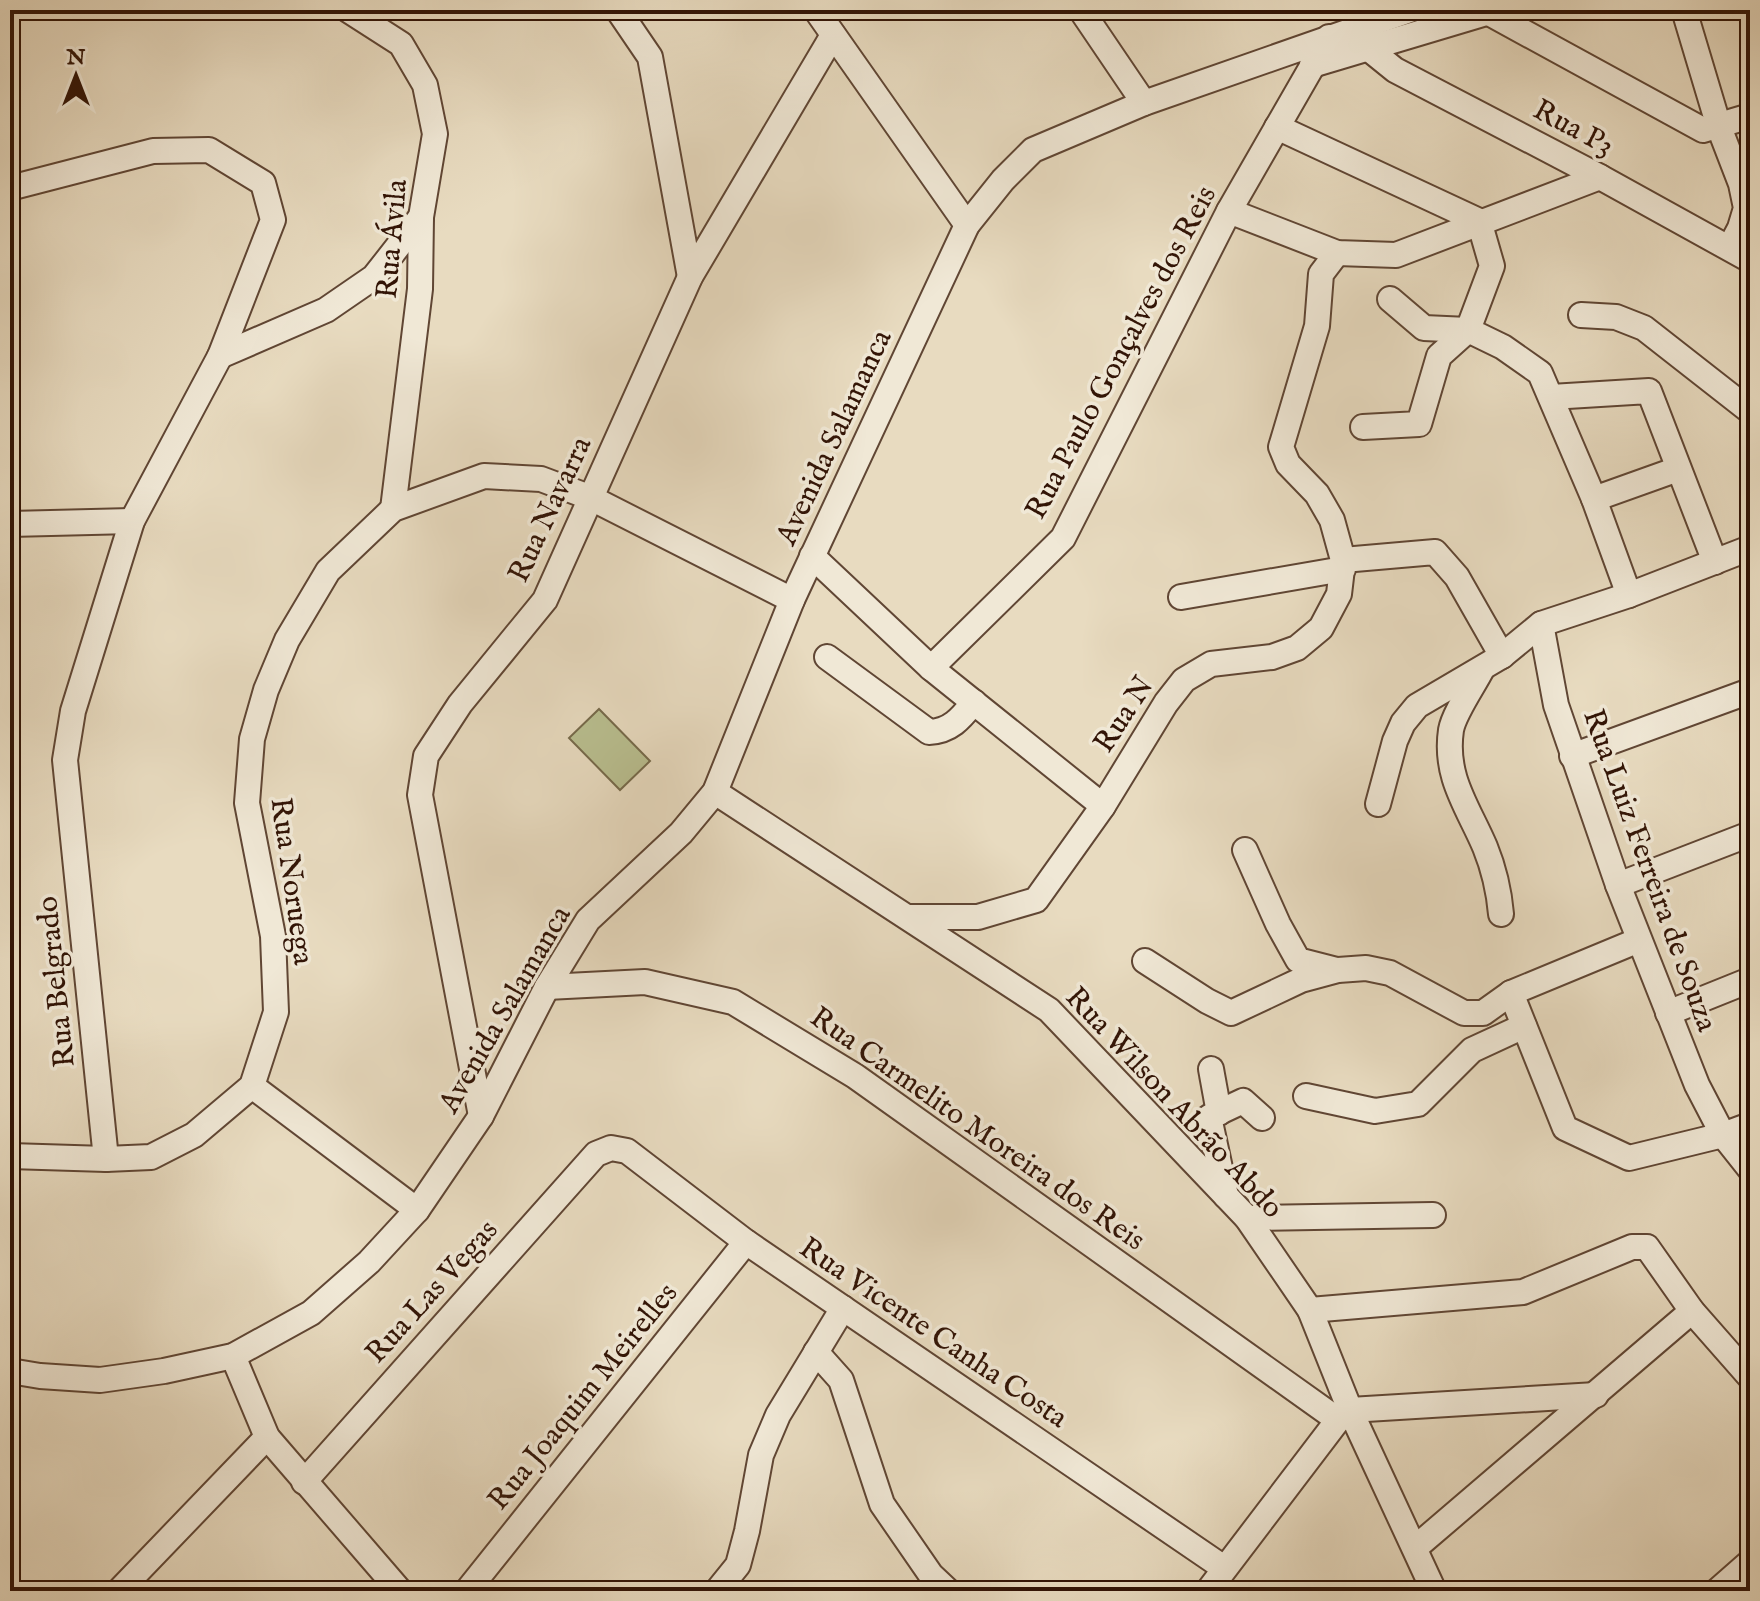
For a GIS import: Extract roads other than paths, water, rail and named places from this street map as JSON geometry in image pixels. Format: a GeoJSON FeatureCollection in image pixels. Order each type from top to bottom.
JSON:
{"type":"FeatureCollection","features":[{"type":"Feature","properties":{"kind":"street","name":"Rua Ávila"},"geometry":{"type":"LineString","coordinates":[[348,10],[401,44],[425,85],[435,134],[421,217],[420,289],[393,509]]}},
{"type":"Feature","properties":{"kind":"street"},"geometry":{"type":"LineString","coordinates":[[618,10],[650,57],[690,277]]}},
{"type":"Feature","properties":{"kind":"street"},"geometry":{"type":"LineString","coordinates":[[816,10],[967,225]]}},
{"type":"Feature","properties":{"kind":"street"},"geometry":{"type":"LineString","coordinates":[[1081,10],[1144,103]]}},
{"type":"Feature","properties":{"kind":"street","name":"Avenida Salamanca"},"geometry":{"type":"LineString","coordinates":[[10,1371],[100,1380],[164,1371],[233,1356],[311,1313],[369,1262],[417,1210],[481,1116],[547,987],[588,920],[681,833],[715,792],[792,600],[967,225],[1003,180],[1033,150],[1144,103],[1410,10]]}},
{"type":"Feature","properties":{"kind":"street"},"geometry":{"type":"LineString","coordinates":[[1684,10],[1719,127],[1741,184],[1746,208],[1740,228],[1740,253]]}},
{"type":"Feature","properties":{"kind":"street"},"geometry":{"type":"LineString","coordinates":[[1312,65],[1492,11],[1703,130],[1750,116]]}},
{"type":"Feature","properties":{"kind":"street","name":"Rua Navarra"},"geometry":{"type":"LineString","coordinates":[[481,1116],[420,795],[426,756],[460,704],[545,600],[690,277],[833,35]]}},
{"type":"Feature","properties":{"kind":"street","name":"Rua Paulo Gonçalves dos Reis"},"geometry":{"type":"LineString","coordinates":[[931,668],[1063,538],[1229,211],[1329,37]]}},
{"type":"Feature","properties":{"kind":"street","name":"Rua P3"},"geometry":{"type":"LineString","coordinates":[[1369,49],[1395,70],[1740,253]]}},
{"type":"Feature","properties":{"kind":"street"},"geometry":{"type":"LineString","coordinates":[[1277,127],[1479,221],[1492,266],[1468,330],[1439,356],[1419,424],[1363,427]]}},
{"type":"Feature","properties":{"kind":"street","name":"Rua Belgrado"},"geometry":{"type":"LineString","coordinates":[[10,188],[153,151],[209,150],[263,183],[273,220],[220,356],[132,521],[73,711],[65,760],[106,1159]]}},
{"type":"Feature","properties":{"kind":"street"},"geometry":{"type":"LineString","coordinates":[[1229,211],[1337,253],[1396,255],[1600,177]]}},
{"type":"Feature","properties":{"kind":"street"},"geometry":{"type":"LineString","coordinates":[[220,356],[326,310],[374,277],[421,217]]}},
{"type":"Feature","properties":{"kind":"street"},"geometry":{"type":"LineString","coordinates":[[1337,253],[1321,274],[1317,326],[1281,447],[1288,464],[1317,494],[1332,520],[1343,565]]}},
{"type":"Feature","properties":{"kind":"street"},"geometry":{"type":"LineString","coordinates":[[1390,299],[1424,328],[1468,330],[1503,347],[1540,373],[1594,499],[1629,595]]}},
{"type":"Feature","properties":{"kind":"street"},"geometry":{"type":"LineString","coordinates":[[1581,315],[1616,317],[1644,328],[1750,411]]}},
{"type":"Feature","properties":{"kind":"street"},"geometry":{"type":"LineString","coordinates":[[1551,397],[1649,391],[1715,562]]}},
{"type":"Feature","properties":{"kind":"street"},"geometry":{"type":"LineString","coordinates":[[1594,499],[1678,469]]}},
{"type":"Feature","properties":{"kind":"street","name":"Rua Noruega"},"geometry":{"type":"LineString","coordinates":[[252,1086],[276,1012],[273,936],[247,803],[252,739],[266,690],[287,640],[328,571],[393,509],[484,476],[541,479],[589,497],[792,600]]}},
{"type":"Feature","properties":{"kind":"street"},"geometry":{"type":"LineString","coordinates":[[10,524],[132,521]]}},
{"type":"Feature","properties":{"kind":"street"},"geometry":{"type":"LineString","coordinates":[[1378,804],[1395,741],[1403,723],[1417,706],[1492,661],[1541,624],[1629,595],[1750,548]]}},
{"type":"Feature","properties":{"kind":"street"},"geometry":{"type":"LineString","coordinates":[[1181,597],[1343,565],[1435,552],[1457,577],[1492,661]]}},
{"type":"Feature","properties":{"kind":"street"},"geometry":{"type":"LineString","coordinates":[[812,556],[931,668],[1103,806]]}},
{"type":"Feature","properties":{"kind":"street","name":"Rua N"},"geometry":{"type":"LineString","coordinates":[[908,917],[978,917],[1036,900],[1103,806],[1166,703],[1184,680],[1211,664],[1272,657],[1297,648],[1321,628],[1339,594],[1343,565]]}},
{"type":"Feature","properties":{"kind":"street","name":"Rua Luiz Ferreira de Souza"},"geometry":{"type":"LineString","coordinates":[[1541,624],[1556,705],[1639,940],[1697,1085],[1723,1135],[1750,1169]]}},
{"type":"Feature","properties":{"kind":"street"},"geometry":{"type":"LineString","coordinates":[[827,657],[929,732],[941,732],[957,723],[974,702]]}},
{"type":"Feature","properties":{"kind":"street"},"geometry":{"type":"LineString","coordinates":[[1492,661],[1451,727],[1450,761],[1458,795],[1490,862],[1499,890],[1501,914]]}},
{"type":"Feature","properties":{"kind":"street"},"geometry":{"type":"LineString","coordinates":[[1572,756],[1750,691]]}},
{"type":"Feature","properties":{"kind":"street","name":"Rua Wilson Abrão Abdo"},"geometry":{"type":"LineString","coordinates":[[715,792],[1049,1010],[1247,1218],[1310,1310],[1344,1415],[1415,1548],[1434,1591]]}},
{"type":"Feature","properties":{"kind":"street"},"geometry":{"type":"LineString","coordinates":[[1618,885],[1750,834]]}},
{"type":"Feature","properties":{"kind":"street"},"geometry":{"type":"LineString","coordinates":[[1245,850],[1298,960],[1338,970]]}},
{"type":"Feature","properties":{"kind":"street"},"geometry":{"type":"LineString","coordinates":[[1145,961],[1231,1013],[1301,980],[1338,970],[1366,968],[1390,973],[1464,1013],[1483,1013],[1511,993],[1639,940]]}},
{"type":"Feature","properties":{"kind":"street"},"geometry":{"type":"LineString","coordinates":[[1668,1013],[1750,980]]}},
{"type":"Feature","properties":{"kind":"street","name":"Rua Carmelito Moreira dos Reis"},"geometry":{"type":"LineString","coordinates":[[547,987],[645,982],[733,1002],[855,1076],[1344,1415]]}},
{"type":"Feature","properties":{"kind":"street"},"geometry":{"type":"LineString","coordinates":[[1511,993],[1565,1128],[1629,1158],[1723,1135],[1750,1125]]}},
{"type":"Feature","properties":{"kind":"street"},"geometry":{"type":"LineString","coordinates":[[1306,1096],[1375,1111],[1418,1104],[1472,1050],[1524,1026]]}},
{"type":"Feature","properties":{"kind":"street"},"geometry":{"type":"LineString","coordinates":[[1211,1069],[1219,1113]]}},
{"type":"Feature","properties":{"kind":"street"},"geometry":{"type":"LineString","coordinates":[[10,1156],[151,1157],[194,1135],[252,1086],[417,1210]]}},
{"type":"Feature","properties":{"kind":"street"},"geometry":{"type":"LineString","coordinates":[[1226,1196],[1209,1117],[1243,1101],[1262,1118]]}},
{"type":"Feature","properties":{"kind":"street","name":"Rua Vicente Canha Costa"},"geometry":{"type":"LineString","coordinates":[[611,1148],[627,1151],[746,1242],[1224,1568]]}},
{"type":"Feature","properties":{"kind":"street","name":"Rua Las Vegas"},"geometry":{"type":"LineString","coordinates":[[304,1482],[596,1154],[611,1148]]}},
{"type":"Feature","properties":{"kind":"street"},"geometry":{"type":"LineString","coordinates":[[1247,1218],[1433,1215]]}},
{"type":"Feature","properties":{"kind":"street","name":"Rua Joaquim Meirelles"},"geometry":{"type":"LineString","coordinates":[[467,1591],[746,1242]]}},
{"type":"Feature","properties":{"kind":"street"},"geometry":{"type":"LineString","coordinates":[[1310,1310],[1523,1292],[1632,1247],[1647,1247],[1692,1311],[1750,1377]]}},
{"type":"Feature","properties":{"kind":"street"},"geometry":{"type":"LineString","coordinates":[[717,1591],[738,1565],[761,1455],[778,1415],[843,1308]]}},
{"type":"Feature","properties":{"kind":"street"},"geometry":{"type":"LineString","coordinates":[[1415,1548],[1692,1311]]}},
{"type":"Feature","properties":{"kind":"street"},"geometry":{"type":"LineString","coordinates":[[816,1352],[841,1380],[882,1504],[931,1575],[948,1591]]}},
{"type":"Feature","properties":{"kind":"street"},"geometry":{"type":"LineString","coordinates":[[233,1356],[267,1437],[400,1591]]}},
{"type":"Feature","properties":{"kind":"street"},"geometry":{"type":"LineString","coordinates":[[1208,1591],[1344,1415],[1596,1395]]}},
{"type":"Feature","properties":{"kind":"street"},"geometry":{"type":"LineString","coordinates":[[119,1591],[267,1437]]}},
{"type":"Feature","properties":{"kind":"street"},"geometry":{"type":"LineString","coordinates":[[1717,1591],[1750,1562]]}}]}
